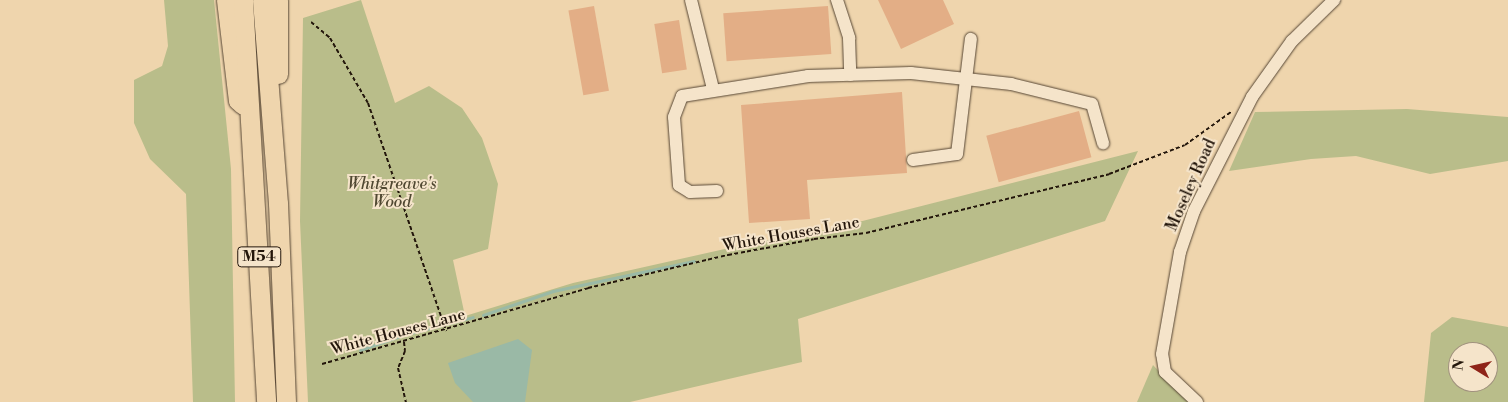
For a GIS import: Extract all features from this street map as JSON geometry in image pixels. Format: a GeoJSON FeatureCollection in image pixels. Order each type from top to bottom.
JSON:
{"type":"FeatureCollection","features":[{"type":"Feature","properties":{"kind":"highway"},"geometry":{"type":"LineString","coordinates":[[226,0],[238,100],[251,112]]}},
{"type":"Feature","properties":{"kind":"highway","name":"M54"},"geometry":{"type":"LineString","coordinates":[[243,0],[251,112],[266,402]]}},
{"type":"Feature","properties":{"kind":"highway","name":"M54"},"geometry":{"type":"LineString","coordinates":[[262,0],[278,203],[286,402]]}},
{"type":"Feature","properties":{"kind":"highway","name":"M54"},"geometry":{"type":"LineString","coordinates":[[278,0],[281,150],[278,203]]}},
{"type":"Feature","properties":{"kind":"street"},"geometry":{"type":"LineString","coordinates":[[691,0],[714,89]]}},
{"type":"Feature","properties":{"kind":"street"},"geometry":{"type":"LineString","coordinates":[[837,0],[849,38],[850,75]]}},
{"type":"Feature","properties":{"kind":"street","name":"Moseley Road"},"geometry":{"type":"LineString","coordinates":[[1196,402],[1165,372],[1163,346],[1180,252],[1194,211],[1252,97],[1292,41],[1334,0]]}},
{"type":"Feature","properties":{"kind":"street"},"geometry":{"type":"LineString","coordinates":[[913,160],[957,154],[971,39]]}},
{"type":"Feature","properties":{"kind":"street"},"geometry":{"type":"LineString","coordinates":[[717,191],[690,192],[679,185],[674,117],[682,96],[714,89],[808,76],[911,73],[1011,84],[1092,104],[1103,144]]}},
{"type":"Feature","properties":{"kind":"path"},"geometry":{"type":"LineString","coordinates":[[311,22],[330,38],[368,103],[446,331]]}},
{"type":"Feature","properties":{"kind":"path","name":"White Houses Lane"},"geometry":{"type":"LineString","coordinates":[[322,364],[446,331],[588,288],[728,255],[814,239],[866,233],[1110,174],[1185,145],[1252,97]]}},
{"type":"Feature","properties":{"kind":"path"},"geometry":{"type":"LineString","coordinates":[[404,342],[405,351],[398,368],[406,402]]}},
{"type":"Feature","properties":{"kind":"green space"},"geometry":{"type":"Polygon","coordinates":[[[164,0],[214,0],[231,169],[235,402],[193,402],[186,194],[150,159],[134,123],[134,80],[162,66],[168,46],[164,0]]]}},
{"type":"Feature","properties":{"kind":"green space","name":"Whitgreave's Wood"},"geometry":{"type":"Polygon","coordinates":[[[361,0],[395,103],[429,86],[462,108],[482,138],[498,184],[488,249],[453,260],[465,316],[573,283],[756,242],[831,229],[1138,151],[1105,221],[798,319],[802,362],[630,402],[308,402],[300,221],[303,18],[361,0]]]}},
{"type":"Feature","properties":{"kind":"green space"},"geometry":{"type":"Polygon","coordinates":[[[1407,109],[1508,117],[1508,161],[1430,174],[1356,156],[1311,159],[1229,171],[1255,112],[1407,109]]]}},
{"type":"Feature","properties":{"kind":"green space"},"geometry":{"type":"Polygon","coordinates":[[[1452,317],[1508,327],[1508,402],[1424,402],[1431,333],[1452,317]]]}},
{"type":"Feature","properties":{"kind":"green space"},"geometry":{"type":"Polygon","coordinates":[[[1153,365],[1188,402],[1137,402],[1153,365]]]}},
{"type":"Feature","properties":{"kind":"shaded area"},"geometry":{"type":"Polygon","coordinates":[[[518,339],[532,350],[525,402],[473,402],[455,383],[448,363],[518,339]]]}},
{"type":"Feature","properties":{"kind":"building"},"geometry":{"type":"Polygon","coordinates":[[[878,0],[943,0],[954,24],[901,49],[878,0]]]}},
{"type":"Feature","properties":{"kind":"building"},"geometry":{"type":"Polygon","coordinates":[[[594,6],[609,91],[583,95],[568,11],[594,6]]]}},
{"type":"Feature","properties":{"kind":"building"},"geometry":{"type":"Polygon","coordinates":[[[828,6],[831,54],[727,61],[723,13],[828,6]]]}},
{"type":"Feature","properties":{"kind":"building"},"geometry":{"type":"Polygon","coordinates":[[[679,20],[687,69],[662,73],[654,24],[679,20]]]}},
{"type":"Feature","properties":{"kind":"building"},"geometry":{"type":"Polygon","coordinates":[[[902,92],[907,173],[807,180],[810,219],[749,223],[741,105],[902,92]]]}},
{"type":"Feature","properties":{"kind":"building"},"geometry":{"type":"Polygon","coordinates":[[[1079,111],[1091,157],[999,182],[986,136],[1079,111]]]}},
{"type":"Feature","properties":{"kind":"waterway"},"geometry":{"type":"LineString","coordinates":[[483,315],[553,291],[694,261]]}},
{"type":"Feature","properties":{"kind":"waterway"},"geometry":{"type":"LineString","coordinates":[[360,350],[403,335],[473,317]]}}]}
